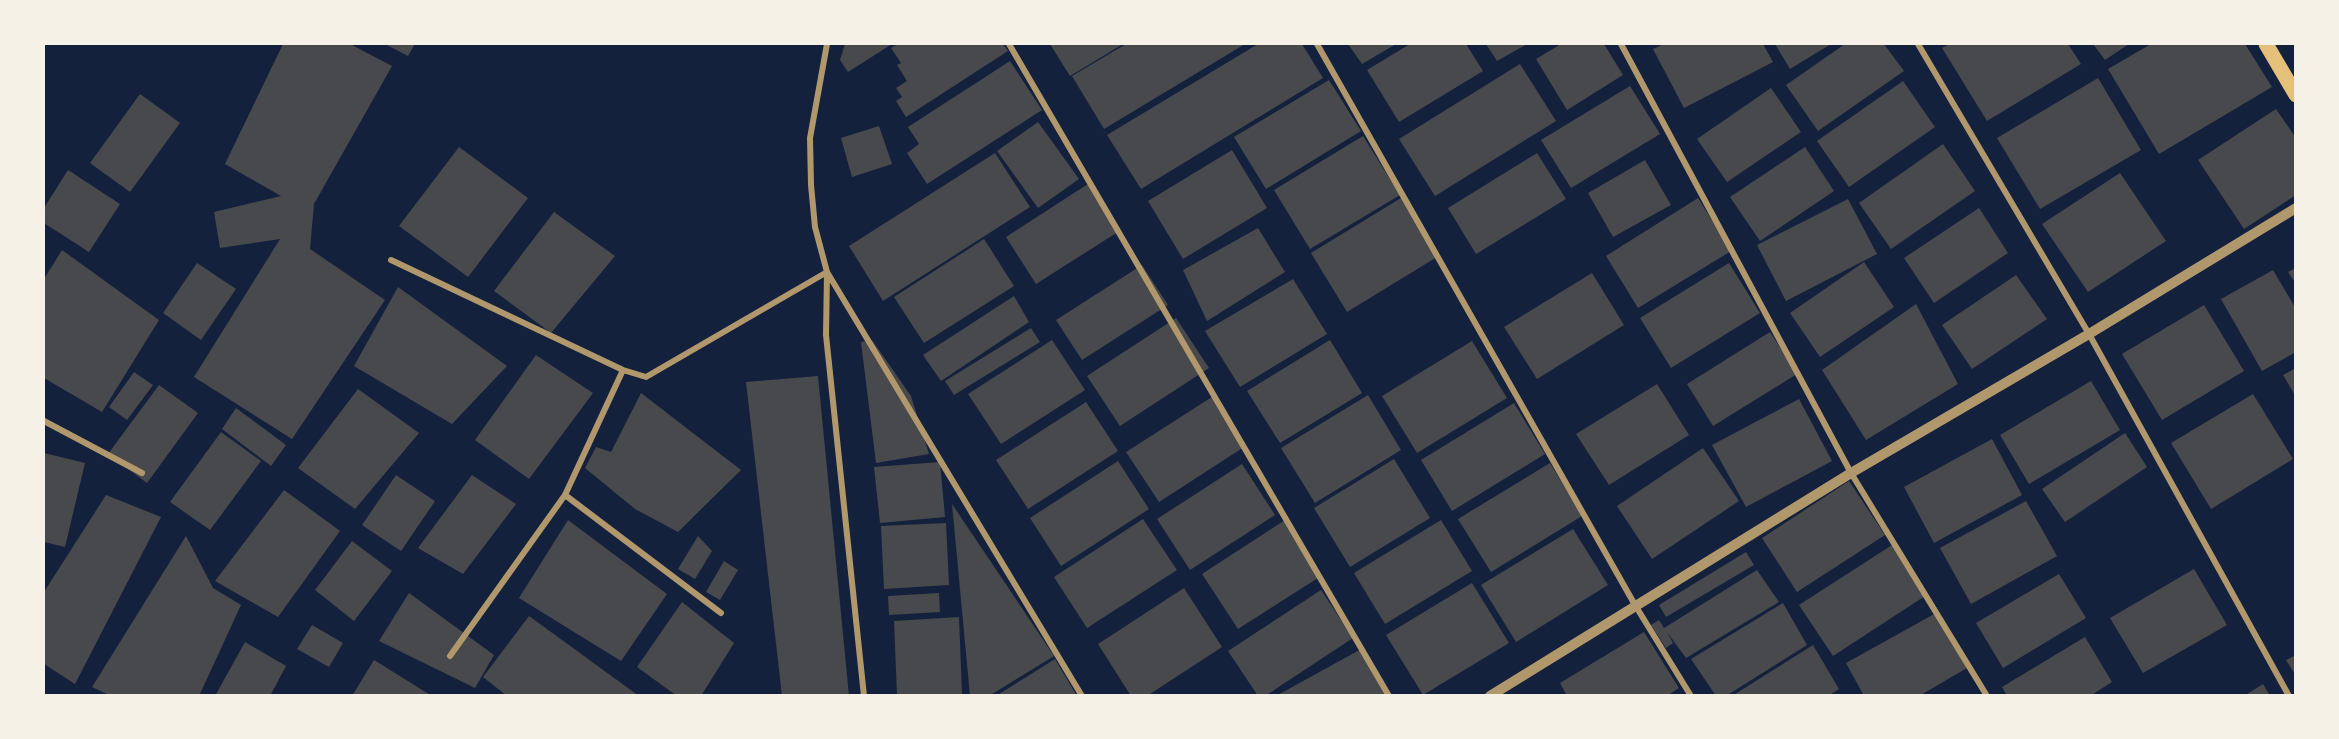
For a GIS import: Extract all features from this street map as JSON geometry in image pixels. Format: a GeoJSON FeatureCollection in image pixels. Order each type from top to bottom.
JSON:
{"type":"FeatureCollection","features":[{"type":"Feature","properties":{"kind":"main road"},"geometry":{"type":"LineString","coordinates":[[2266,44],[2295,95]]}},
{"type":"Feature","properties":{"kind":"street"},"geometry":{"type":"LineString","coordinates":[[827,44],[810,138],[810,186],[815,227],[827,272],[826,335],[864,696]]}},
{"type":"Feature","properties":{"kind":"street"},"geometry":{"type":"LineString","coordinates":[[1009,44],[1389,696]]}},
{"type":"Feature","properties":{"kind":"street"},"geometry":{"type":"LineString","coordinates":[[1317,44],[1635,605],[1691,696]]}},
{"type":"Feature","properties":{"kind":"street"},"geometry":{"type":"LineString","coordinates":[[1621,44],[1851,473],[1987,696]]}},
{"type":"Feature","properties":{"kind":"street"},"geometry":{"type":"LineString","coordinates":[[1918,44],[2090,334],[2289,696]]}},
{"type":"Feature","properties":{"kind":"street"},"geometry":{"type":"LineString","coordinates":[[1490,696],[1851,473],[2090,334],[2295,208]]}},
{"type":"Feature","properties":{"kind":"street"},"geometry":{"type":"LineString","coordinates":[[391,260],[623,370],[646,377],[827,272]]}},
{"type":"Feature","properties":{"kind":"street"},"geometry":{"type":"LineString","coordinates":[[827,272],[1082,696]]}},
{"type":"Feature","properties":{"kind":"street"},"geometry":{"type":"LineString","coordinates":[[450,656],[565,495],[623,370]]}},
{"type":"Feature","properties":{"kind":"street"},"geometry":{"type":"LineString","coordinates":[[44,421],[142,473]]}},
{"type":"Feature","properties":{"kind":"street"},"geometry":{"type":"LineString","coordinates":[[565,495],[721,614]]}},
{"type":"Feature","properties":{"kind":"building"},"geometry":{"type":"Polygon","coordinates":[[[283,44],[350,44],[392,66],[314,204],[310,249],[385,300],[292,439],[194,377],[280,239],[220,248],[214,212],[281,196],[225,164],[283,44]]]}},
{"type":"Feature","properties":{"kind":"building"},"geometry":{"type":"Polygon","coordinates":[[[385,44],[415,44],[408,56],[385,44]]]}},
{"type":"Feature","properties":{"kind":"building"},"geometry":{"type":"Polygon","coordinates":[[[845,44],[892,44],[848,72],[840,60],[845,44]]]}},
{"type":"Feature","properties":{"kind":"building"},"geometry":{"type":"Polygon","coordinates":[[[898,44],[1003,44],[1008,51],[906,117],[896,101],[902,97],[896,88],[907,81],[897,65],[901,63],[891,48],[898,44]]]}},
{"type":"Feature","properties":{"kind":"building"},"geometry":{"type":"Polygon","coordinates":[[[1050,44],[1123,44],[1070,76],[1050,44]]]}},
{"type":"Feature","properties":{"kind":"building"},"geometry":{"type":"Polygon","coordinates":[[[1126,44],[1245,44],[1104,129],[1072,76],[1126,44]]]}},
{"type":"Feature","properties":{"kind":"building"},"geometry":{"type":"Polygon","coordinates":[[[1258,44],[1302,44],[1323,78],[1141,189],[1107,135],[1258,44]]]}},
{"type":"Feature","properties":{"kind":"building"},"geometry":{"type":"Polygon","coordinates":[[[1348,44],[1396,44],[1362,64],[1348,44]]]}},
{"type":"Feature","properties":{"kind":"building"},"geometry":{"type":"Polygon","coordinates":[[[1410,44],[1466,44],[1483,71],[1399,122],[1367,70],[1410,44]]]}},
{"type":"Feature","properties":{"kind":"building"},"geometry":{"type":"Polygon","coordinates":[[[1486,44],[1527,44],[1497,61],[1486,44]]]}},
{"type":"Feature","properties":{"kind":"building"},"geometry":{"type":"Polygon","coordinates":[[[1561,44],[1604,44],[1623,75],[1567,110],[1536,59],[1561,44]]]}},
{"type":"Feature","properties":{"kind":"building"},"geometry":{"type":"Polygon","coordinates":[[[1664,44],[1763,44],[1773,62],[1684,108],[1653,49],[1664,44]]]}},
{"type":"Feature","properties":{"kind":"building"},"geometry":{"type":"Polygon","coordinates":[[[1775,44],[1831,44],[1790,69],[1775,44]]]}},
{"type":"Feature","properties":{"kind":"building"},"geometry":{"type":"Polygon","coordinates":[[[1845,44],[1884,44],[1904,71],[1818,131],[1786,85],[1845,44]]]}},
{"type":"Feature","properties":{"kind":"building"},"geometry":{"type":"Polygon","coordinates":[[[1950,44],[2068,44],[2081,64],[1987,121],[1942,48],[1950,44]]]}},
{"type":"Feature","properties":{"kind":"building"},"geometry":{"type":"Polygon","coordinates":[[[2093,44],[2129,44],[2105,60],[2093,44]]]}},
{"type":"Feature","properties":{"kind":"building"},"geometry":{"type":"Polygon","coordinates":[[[2151,44],[2245,44],[2272,87],[2159,154],[2108,69],[2151,44]]]}},
{"type":"Feature","properties":{"kind":"building"},"geometry":{"type":"Polygon","coordinates":[[[1010,61],[1042,110],[927,184],[907,153],[919,144],[908,127],[1010,61]]]}},
{"type":"Feature","properties":{"kind":"building"},"geometry":{"type":"Polygon","coordinates":[[[1520,64],[1556,121],[1435,196],[1399,139],[1520,64]]]}},
{"type":"Feature","properties":{"kind":"building"},"geometry":{"type":"Polygon","coordinates":[[[2098,78],[2141,150],[2040,209],[1997,138],[2098,78]]]}},
{"type":"Feature","properties":{"kind":"building"},"geometry":{"type":"Polygon","coordinates":[[[1329,80],[1361,131],[1266,189],[1234,137],[1329,80]]]}},
{"type":"Feature","properties":{"kind":"building"},"geometry":{"type":"Polygon","coordinates":[[[1903,81],[1935,127],[1849,187],[1817,141],[1903,81]]]}},
{"type":"Feature","properties":{"kind":"building"},"geometry":{"type":"Polygon","coordinates":[[[1630,86],[1660,134],[1571,188],[1541,140],[1630,86]]]}},
{"type":"Feature","properties":{"kind":"building"},"geometry":{"type":"Polygon","coordinates":[[[1771,88],[1801,132],[1727,182],[1697,139],[1771,88]]]}},
{"type":"Feature","properties":{"kind":"building"},"geometry":{"type":"Polygon","coordinates":[[[140,94],[180,123],[130,192],[90,163],[140,94]]]}},
{"type":"Feature","properties":{"kind":"building"},"geometry":{"type":"Polygon","coordinates":[[[2276,109],[2296,138],[2296,195],[2244,229],[2198,160],[2276,109]]]}},
{"type":"Feature","properties":{"kind":"building"},"geometry":{"type":"Polygon","coordinates":[[[1038,122],[1079,179],[1038,208],[997,151],[1038,122]]]}},
{"type":"Feature","properties":{"kind":"building"},"geometry":{"type":"Polygon","coordinates":[[[879,126],[892,164],[852,177],[841,138],[879,126]]]}},
{"type":"Feature","properties":{"kind":"building"},"geometry":{"type":"Polygon","coordinates":[[[1363,136],[1400,195],[1310,249],[1274,190],[1363,136]]]}},
{"type":"Feature","properties":{"kind":"building"},"geometry":{"type":"Polygon","coordinates":[[[1943,144],[1975,191],[1891,249],[1859,203],[1943,144]]]}},
{"type":"Feature","properties":{"kind":"building"},"geometry":{"type":"Polygon","coordinates":[[[459,147],[528,198],[468,277],[399,226],[459,147]]]}},
{"type":"Feature","properties":{"kind":"building"},"geometry":{"type":"Polygon","coordinates":[[[1805,147],[1834,191],[1760,241],[1730,197],[1805,147]]]}},
{"type":"Feature","properties":{"kind":"building"},"geometry":{"type":"Polygon","coordinates":[[[1232,150],[1267,208],[1183,259],[1148,201],[1232,150]]]}},
{"type":"Feature","properties":{"kind":"building"},"geometry":{"type":"Polygon","coordinates":[[[995,153],[1030,207],[883,301],[849,246],[995,153]]]}},
{"type":"Feature","properties":{"kind":"building"},"geometry":{"type":"Polygon","coordinates":[[[1537,153],[1566,199],[1476,254],[1448,208],[1537,153]]]}},
{"type":"Feature","properties":{"kind":"building"},"geometry":{"type":"Polygon","coordinates":[[[1645,160],[1671,205],[1613,237],[1588,193],[1645,160]]]}},
{"type":"Feature","properties":{"kind":"building"},"geometry":{"type":"Polygon","coordinates":[[[68,170],[120,204],[89,252],[44,223],[44,208],[68,170]]]}},
{"type":"Feature","properties":{"kind":"building"},"geometry":{"type":"Polygon","coordinates":[[[2120,173],[2166,241],[2088,292],[2042,224],[2120,173]]]}},
{"type":"Feature","properties":{"kind":"building"},"geometry":{"type":"Polygon","coordinates":[[[1091,182],[1121,230],[1036,284],[1006,237],[1091,182]]]}},
{"type":"Feature","properties":{"kind":"building"},"geometry":{"type":"Polygon","coordinates":[[[1401,198],[1437,257],[1347,312],[1311,253],[1401,198]]]}},
{"type":"Feature","properties":{"kind":"building"},"geometry":{"type":"Polygon","coordinates":[[[1698,198],[1731,251],[1638,308],[1606,256],[1698,198]]]}},
{"type":"Feature","properties":{"kind":"building"},"geometry":{"type":"Polygon","coordinates":[[[1848,199],[1877,254],[1786,301],[1757,245],[1848,199]]]}},
{"type":"Feature","properties":{"kind":"building"},"geometry":{"type":"Polygon","coordinates":[[[1979,208],[2008,253],[1934,303],[1904,258],[1979,208]]]}},
{"type":"Feature","properties":{"kind":"building"},"geometry":{"type":"Polygon","coordinates":[[[554,212],[615,256],[551,333],[494,291],[554,212]]]}},
{"type":"Feature","properties":{"kind":"building"},"geometry":{"type":"Polygon","coordinates":[[[1258,228],[1285,272],[1207,321],[1183,270],[1258,228]]]}},
{"type":"Feature","properties":{"kind":"building"},"geometry":{"type":"Polygon","coordinates":[[[984,239],[1014,286],[924,343],[894,297],[984,239]]]}},
{"type":"Feature","properties":{"kind":"building"},"geometry":{"type":"Polygon","coordinates":[[[62,250],[159,320],[102,412],[44,378],[44,279],[62,250]]]}},
{"type":"Feature","properties":{"kind":"building"},"geometry":{"type":"Polygon","coordinates":[[[1864,262],[1894,307],[1820,357],[1790,313],[1864,262]]]}},
{"type":"Feature","properties":{"kind":"building"},"geometry":{"type":"Polygon","coordinates":[[[197,263],[236,289],[201,340],[163,313],[197,263]]]}},
{"type":"Feature","properties":{"kind":"building"},"geometry":{"type":"Polygon","coordinates":[[[1729,263],[1760,313],[1671,368],[1640,318],[1729,263]]]}},
{"type":"Feature","properties":{"kind":"building"},"geometry":{"type":"Polygon","coordinates":[[[1142,265],[1168,305],[1082,360],[1056,320],[1142,265]]]}},
{"type":"Feature","properties":{"kind":"building"},"geometry":{"type":"Polygon","coordinates":[[[2296,268],[2296,284],[2288,272],[2296,268]]]}},
{"type":"Feature","properties":{"kind":"building"},"geometry":{"type":"Polygon","coordinates":[[[2273,270],[2296,309],[2296,352],[2262,371],[2221,299],[2273,270]]]}},
{"type":"Feature","properties":{"kind":"building"},"geometry":{"type":"Polygon","coordinates":[[[1592,273],[1624,325],[1537,379],[1504,327],[1592,273]]]}},
{"type":"Feature","properties":{"kind":"building"},"geometry":{"type":"Polygon","coordinates":[[[2016,275],[2047,319],[1972,369],[1942,325],[2016,275]]]}},
{"type":"Feature","properties":{"kind":"building"},"geometry":{"type":"Polygon","coordinates":[[[1293,279],[1327,334],[1240,387],[1205,331],[1293,279]]]}},
{"type":"Feature","properties":{"kind":"building"},"geometry":{"type":"Polygon","coordinates":[[[398,287],[507,366],[452,424],[354,366],[398,287]]]}},
{"type":"Feature","properties":{"kind":"building"},"geometry":{"type":"Polygon","coordinates":[[[1014,296],[1029,322],[941,381],[923,355],[1014,296]]]}},
{"type":"Feature","properties":{"kind":"building"},"geometry":{"type":"Polygon","coordinates":[[[1916,304],[1958,384],[1866,440],[1822,370],[1916,304]]]}},
{"type":"Feature","properties":{"kind":"building"},"geometry":{"type":"Polygon","coordinates":[[[2204,305],[2244,371],[2162,420],[2122,354],[2204,305]]]}},
{"type":"Feature","properties":{"kind":"building"},"geometry":{"type":"Polygon","coordinates":[[[1176,318],[1209,368],[1120,426],[1087,376],[1176,318]]]}},
{"type":"Feature","properties":{"kind":"building"},"geometry":{"type":"Polygon","coordinates":[[[1031,328],[1040,342],[954,395],[945,381],[1031,328]]]}},
{"type":"Feature","properties":{"kind":"building"},"geometry":{"type":"Polygon","coordinates":[[[1770,332],[1797,374],[1713,426],[1687,384],[1770,332]]]}},
{"type":"Feature","properties":{"kind":"building"},"geometry":{"type":"Polygon","coordinates":[[[872,340],[911,396],[929,454],[876,463],[861,342],[872,340]]]}},
{"type":"Feature","properties":{"kind":"building"},"geometry":{"type":"Polygon","coordinates":[[[1052,340],[1085,390],[1001,444],[968,394],[1052,340]]]}},
{"type":"Feature","properties":{"kind":"building"},"geometry":{"type":"Polygon","coordinates":[[[1330,340],[1362,393],[1280,443],[1247,391],[1330,340]]]}},
{"type":"Feature","properties":{"kind":"building"},"geometry":{"type":"Polygon","coordinates":[[[1472,341],[1507,398],[1417,453],[1382,396],[1472,341]]]}},
{"type":"Feature","properties":{"kind":"building"},"geometry":{"type":"Polygon","coordinates":[[[536,355],[593,393],[529,479],[475,440],[536,355]]]}},
{"type":"Feature","properties":{"kind":"building"},"geometry":{"type":"Polygon","coordinates":[[[2296,368],[2296,397],[2283,375],[2296,368]]]}},
{"type":"Feature","properties":{"kind":"building"},"geometry":{"type":"Polygon","coordinates":[[[134,372],[153,385],[127,420],[109,407],[134,372]]]}},
{"type":"Feature","properties":{"kind":"building"},"geometry":{"type":"Polygon","coordinates":[[[818,376],[849,696],[782,696],[746,382],[818,376]]]}},
{"type":"Feature","properties":{"kind":"building"},"geometry":{"type":"Polygon","coordinates":[[[2091,381],[2120,430],[2029,484],[2000,435],[2091,381]]]}},
{"type":"Feature","properties":{"kind":"building"},"geometry":{"type":"Polygon","coordinates":[[[1657,384],[1689,435],[1609,485],[1576,434],[1657,384]]]}},
{"type":"Feature","properties":{"kind":"building"},"geometry":{"type":"Polygon","coordinates":[[[159,385],[198,413],[147,483],[108,454],[159,385]]]}},
{"type":"Feature","properties":{"kind":"building"},"geometry":{"type":"Polygon","coordinates":[[[358,389],[419,433],[355,509],[298,468],[358,389]]]}},
{"type":"Feature","properties":{"kind":"building"},"geometry":{"type":"Polygon","coordinates":[[[641,393],[741,470],[678,532],[635,509],[585,468],[596,447],[611,452],[641,393]]]}},
{"type":"Feature","properties":{"kind":"building"},"geometry":{"type":"Polygon","coordinates":[[[2253,394],[2293,459],[2211,509],[2171,443],[2253,394]]]}},
{"type":"Feature","properties":{"kind":"building"},"geometry":{"type":"Polygon","coordinates":[[[1368,395],[1401,450],[1315,503],[1281,448],[1368,395]]]}},
{"type":"Feature","properties":{"kind":"building"},"geometry":{"type":"Polygon","coordinates":[[[1212,397],[1244,447],[1159,502],[1126,452],[1212,397]]]}},
{"type":"Feature","properties":{"kind":"building"},"geometry":{"type":"Polygon","coordinates":[[[1799,399],[1832,461],[1746,507],[1712,445],[1799,399]]]}},
{"type":"Feature","properties":{"kind":"building"},"geometry":{"type":"Polygon","coordinates":[[[1086,402],[1118,451],[1028,509],[996,460],[1086,402]]]}},
{"type":"Feature","properties":{"kind":"building"},"geometry":{"type":"Polygon","coordinates":[[[1514,403],[1545,454],[1452,511],[1421,460],[1514,403]]]}},
{"type":"Feature","properties":{"kind":"building"},"geometry":{"type":"Polygon","coordinates":[[[236,408],[286,445],[271,466],[222,429],[236,408]]]}},
{"type":"Feature","properties":{"kind":"building"},"geometry":{"type":"Polygon","coordinates":[[[221,432],[261,461],[210,530],[170,502],[221,432]]]}},
{"type":"Feature","properties":{"kind":"building"},"geometry":{"type":"Polygon","coordinates":[[[2125,433],[2147,467],[2065,522],[2042,489],[2125,433]]]}},
{"type":"Feature","properties":{"kind":"building"},"geometry":{"type":"Polygon","coordinates":[[[1992,439],[2022,495],[1934,543],[1904,487],[1992,439]]]}},
{"type":"Feature","properties":{"kind":"building"},"geometry":{"type":"Polygon","coordinates":[[[1703,448],[1739,501],[1652,559],[1617,506],[1703,448]]]}},
{"type":"Feature","properties":{"kind":"building"},"geometry":{"type":"Polygon","coordinates":[[[44,453],[85,463],[65,547],[44,542],[44,453]]]}},
{"type":"Feature","properties":{"kind":"building"},"geometry":{"type":"Polygon","coordinates":[[[1394,459],[1430,518],[1350,567],[1314,508],[1394,459]]]}},
{"type":"Feature","properties":{"kind":"building"},"geometry":{"type":"Polygon","coordinates":[[[1118,461],[1149,509],[1061,566],[1030,518],[1118,461]]]}},
{"type":"Feature","properties":{"kind":"building"},"geometry":{"type":"Polygon","coordinates":[[[940,462],[945,517],[880,523],[874,467],[940,462]]]}},
{"type":"Feature","properties":{"kind":"building"},"geometry":{"type":"Polygon","coordinates":[[[1550,463],[1582,516],[1491,572],[1458,519],[1550,463]]]}},
{"type":"Feature","properties":{"kind":"building"},"geometry":{"type":"Polygon","coordinates":[[[1242,464],[1275,515],[1190,570],[1157,519],[1242,464]]]}},
{"type":"Feature","properties":{"kind":"building"},"geometry":{"type":"Polygon","coordinates":[[[396,475],[435,501],[401,551],[362,525],[396,475]]]}},
{"type":"Feature","properties":{"kind":"building"},"geometry":{"type":"Polygon","coordinates":[[[472,475],[516,504],[463,574],[418,548],[472,475]]]}},
{"type":"Feature","properties":{"kind":"building"},"geometry":{"type":"Polygon","coordinates":[[[1849,481],[1885,535],[1797,592],[1762,538],[1849,481]]]}},
{"type":"Feature","properties":{"kind":"building"},"geometry":{"type":"Polygon","coordinates":[[[284,490],[340,531],[278,617],[215,581],[284,490]]]}},
{"type":"Feature","properties":{"kind":"building"},"geometry":{"type":"Polygon","coordinates":[[[106,495],[161,517],[75,684],[44,664],[44,592],[106,495]]]}},
{"type":"Feature","properties":{"kind":"building"},"geometry":{"type":"Polygon","coordinates":[[[2026,501],[2057,556],[1971,604],[1940,548],[2026,501]]]}},
{"type":"Feature","properties":{"kind":"building"},"geometry":{"type":"Polygon","coordinates":[[[952,504],[1054,656],[989,696],[970,696],[952,504]]]}},
{"type":"Feature","properties":{"kind":"building"},"geometry":{"type":"Polygon","coordinates":[[[1143,519],[1177,570],[1087,628],[1054,577],[1143,519]]]}},
{"type":"Feature","properties":{"kind":"building"},"geometry":{"type":"Polygon","coordinates":[[[568,520],[667,594],[621,661],[519,598],[568,520]]]}},
{"type":"Feature","properties":{"kind":"building"},"geometry":{"type":"Polygon","coordinates":[[[1285,520],[1321,576],[1238,629],[1202,574],[1285,520]]]}},
{"type":"Feature","properties":{"kind":"building"},"geometry":{"type":"Polygon","coordinates":[[[1441,520],[1472,571],[1385,624],[1354,573],[1441,520]]]}},
{"type":"Feature","properties":{"kind":"building"},"geometry":{"type":"Polygon","coordinates":[[[946,523],[949,585],[884,589],[881,526],[946,523]]]}},
{"type":"Feature","properties":{"kind":"building"},"geometry":{"type":"Polygon","coordinates":[[[1573,529],[1608,585],[1516,642],[1481,585],[1573,529]]]}},
{"type":"Feature","properties":{"kind":"building"},"geometry":{"type":"Polygon","coordinates":[[[186,536],[213,588],[241,605],[199,696],[111,696],[92,687],[186,536]]]}},
{"type":"Feature","properties":{"kind":"building"},"geometry":{"type":"Polygon","coordinates":[[[698,536],[712,551],[695,579],[678,569],[698,536]]]}},
{"type":"Feature","properties":{"kind":"building"},"geometry":{"type":"Polygon","coordinates":[[[352,541],[392,571],[354,621],[315,590],[352,541]]]}},
{"type":"Feature","properties":{"kind":"building"},"geometry":{"type":"Polygon","coordinates":[[[1892,545],[1925,596],[1833,656],[1799,605],[1892,545]]]}},
{"type":"Feature","properties":{"kind":"building"},"geometry":{"type":"Polygon","coordinates":[[[1746,552],[1754,565],[1666,617],[1659,605],[1746,552]]]}},
{"type":"Feature","properties":{"kind":"building"},"geometry":{"type":"Polygon","coordinates":[[[724,561],[738,570],[720,600],[706,592],[724,561]]]}},
{"type":"Feature","properties":{"kind":"building"},"geometry":{"type":"Polygon","coordinates":[[[2194,569],[2227,625],[2143,673],[2110,618],[2194,569]]]}},
{"type":"Feature","properties":{"kind":"building"},"geometry":{"type":"Polygon","coordinates":[[[1757,570],[1779,602],[1686,658],[1667,632],[1673,643],[1666,648],[1651,625],[1659,620],[1664,628],[1757,570]]]}},
{"type":"Feature","properties":{"kind":"building"},"geometry":{"type":"Polygon","coordinates":[[[2059,574],[2086,618],[2003,668],[1976,623],[2059,574]]]}},
{"type":"Feature","properties":{"kind":"building"},"geometry":{"type":"Polygon","coordinates":[[[1472,583],[1509,643],[1423,695],[1386,635],[1472,583]]]}},
{"type":"Feature","properties":{"kind":"building"},"geometry":{"type":"Polygon","coordinates":[[[1184,588],[1222,647],[1147,696],[1131,696],[1098,644],[1184,588]]]}},
{"type":"Feature","properties":{"kind":"building"},"geometry":{"type":"Polygon","coordinates":[[[1321,590],[1353,638],[1265,696],[1258,696],[1228,651],[1321,590]]]}},
{"type":"Feature","properties":{"kind":"building"},"geometry":{"type":"Polygon","coordinates":[[[409,593],[494,655],[475,688],[379,641],[409,593]]]}},
{"type":"Feature","properties":{"kind":"building"},"geometry":{"type":"Polygon","coordinates":[[[939,593],[940,612],[889,615],[888,596],[939,593]]]}},
{"type":"Feature","properties":{"kind":"building"},"geometry":{"type":"Polygon","coordinates":[[[682,602],[734,643],[701,696],[677,696],[637,667],[682,602]]]}},
{"type":"Feature","properties":{"kind":"building"},"geometry":{"type":"Polygon","coordinates":[[[1783,603],[1807,645],[1726,696],[1716,696],[1691,659],[1783,603]]]}},
{"type":"Feature","properties":{"kind":"building"},"geometry":{"type":"Polygon","coordinates":[[[1936,613],[1967,668],[1919,696],[1864,696],[1846,663],[1936,613]]]}},
{"type":"Feature","properties":{"kind":"building"},"geometry":{"type":"Polygon","coordinates":[[[529,616],[639,696],[507,696],[483,677],[529,616]]]}},
{"type":"Feature","properties":{"kind":"building"},"geometry":{"type":"Polygon","coordinates":[[[959,617],[962,694],[897,695],[894,621],[959,617]]]}},
{"type":"Feature","properties":{"kind":"building"},"geometry":{"type":"Polygon","coordinates":[[[312,625],[343,643],[329,667],[297,649],[312,625]]]}},
{"type":"Feature","properties":{"kind":"building"},"geometry":{"type":"Polygon","coordinates":[[[1644,632],[1679,688],[1667,696],[1567,696],[1560,683],[1644,632]]]}},
{"type":"Feature","properties":{"kind":"building"},"geometry":{"type":"Polygon","coordinates":[[[2085,637],[2112,682],[2090,696],[2007,696],[2002,687],[2085,637]]]}},
{"type":"Feature","properties":{"kind":"building"},"geometry":{"type":"Polygon","coordinates":[[[245,642],[286,666],[270,696],[215,696],[245,642]]]}},
{"type":"Feature","properties":{"kind":"building"},"geometry":{"type":"Polygon","coordinates":[[[1813,645],[1839,689],[1828,696],[1732,696],[1813,645]]]}},
{"type":"Feature","properties":{"kind":"building"},"geometry":{"type":"Polygon","coordinates":[[[1363,648],[1388,696],[1276,696],[1363,648]]]}},
{"type":"Feature","properties":{"kind":"building"},"geometry":{"type":"Polygon","coordinates":[[[2296,655],[2296,676],[2286,660],[2296,655]]]}},
{"type":"Feature","properties":{"kind":"building"},"geometry":{"type":"Polygon","coordinates":[[[1055,659],[1077,696],[996,696],[1055,659]]]}},
{"type":"Feature","properties":{"kind":"building"},"geometry":{"type":"Polygon","coordinates":[[[374,660],[432,696],[352,696],[374,660]]]}},
{"type":"Feature","properties":{"kind":"building"},"geometry":{"type":"Polygon","coordinates":[[[2263,684],[2270,696],[2244,696],[2263,684]]]}}]}
